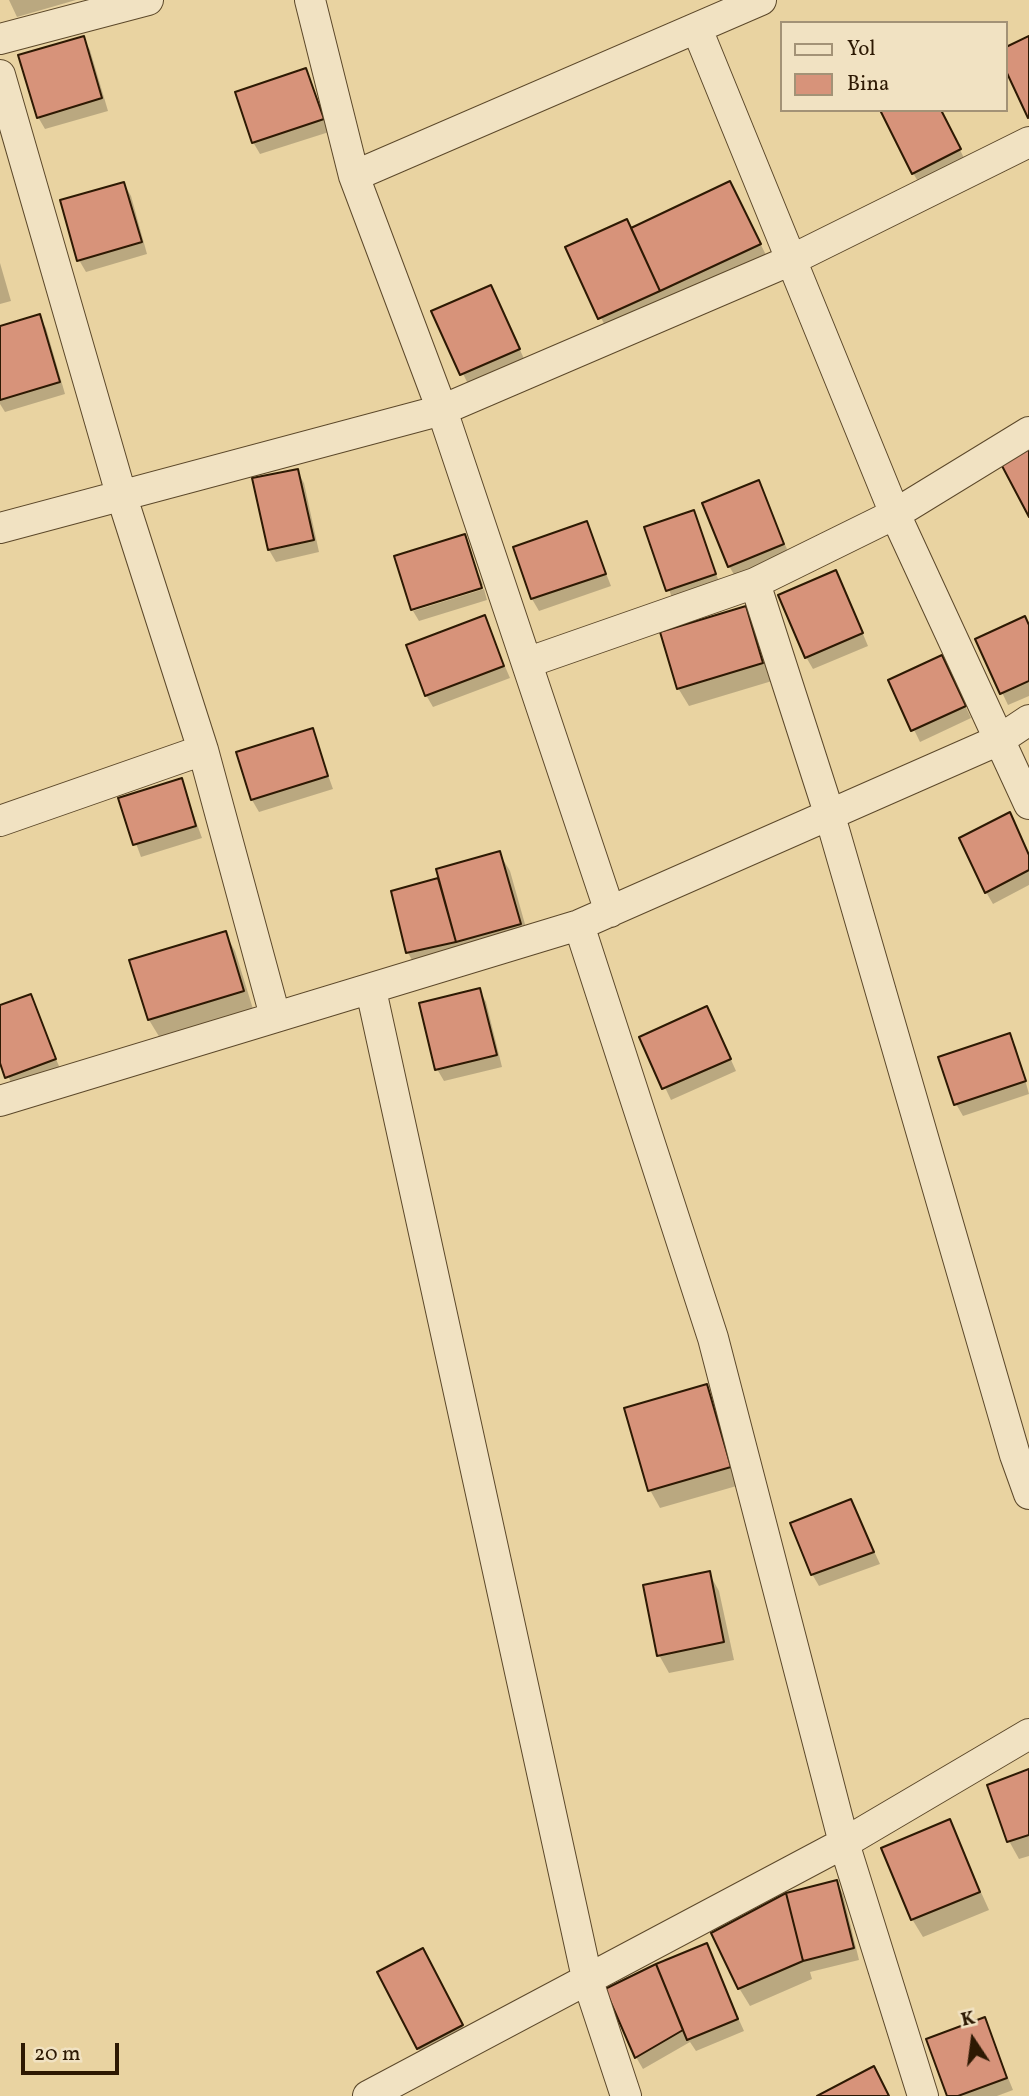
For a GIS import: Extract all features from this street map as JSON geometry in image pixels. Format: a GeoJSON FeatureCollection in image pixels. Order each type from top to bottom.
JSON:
{"type":"FeatureCollection","features":[{"type":"Feature","properties":{"kind":"street"},"geometry":{"type":"LineString","coordinates":[[0,39],[148,0]]}},
{"type":"Feature","properties":{"kind":"street"},"geometry":{"type":"LineString","coordinates":[[310,0],[354,176],[442,410],[529,662],[610,912]]}},
{"type":"Feature","properties":{"kind":"street"},"geometry":{"type":"LineString","coordinates":[[354,176],[761,0]]}},
{"type":"Feature","properties":{"kind":"street"},"geometry":{"type":"LineString","coordinates":[[697,29],[789,261],[895,513],[1029,804]]}},
{"type":"Feature","properties":{"kind":"street"},"geometry":{"type":"LineString","coordinates":[[0,75],[121,494],[203,750],[275,1016]]}},
{"type":"Feature","properties":{"kind":"street"},"geometry":{"type":"LineString","coordinates":[[0,528],[442,410],[789,261],[1029,142]]}},
{"type":"Feature","properties":{"kind":"street"},"geometry":{"type":"LineString","coordinates":[[529,662],[755,583],[895,513],[1029,432]]}},
{"type":"Feature","properties":{"kind":"street"},"geometry":{"type":"LineString","coordinates":[[755,583],[830,816],[1014,1455],[1029,1494]]}},
{"type":"Feature","properties":{"kind":"street"},"geometry":{"type":"LineString","coordinates":[[0,1101],[579,925],[999,740],[1029,720]]}},
{"type":"Feature","properties":{"kind":"street"},"geometry":{"type":"LineString","coordinates":[[0,821],[203,750]]}},
{"type":"Feature","properties":{"kind":"street"},"geometry":{"type":"LineString","coordinates":[[579,925],[713,1338],[844,1843],[923,2096]]}},
{"type":"Feature","properties":{"kind":"street"},"geometry":{"type":"LineString","coordinates":[[371,990],[587,1978],[626,2096]]}},
{"type":"Feature","properties":{"kind":"street"},"geometry":{"type":"LineString","coordinates":[[368,2096],[844,1843],[1029,1734]]}},
{"type":"Feature","properties":{"kind":"building"},"geometry":{"type":"Polygon","coordinates":[[[84,36],[102,98],[37,118],[18,55],[84,36]]]}},
{"type":"Feature","properties":{"kind":"building"},"geometry":{"type":"Polygon","coordinates":[[[1029,36],[1028,118],[1008,75],[1008,46],[1029,36]]]}},
{"type":"Feature","properties":{"kind":"building"},"geometry":{"type":"Polygon","coordinates":[[[306,68],[324,119],[252,143],[235,92],[306,68]]]}},
{"type":"Feature","properties":{"kind":"building"},"geometry":{"type":"Polygon","coordinates":[[[881,112],[942,112],[961,149],[912,174],[881,112]]]}},
{"type":"Feature","properties":{"kind":"building"},"geometry":{"type":"Polygon","coordinates":[[[730,181],[761,244],[660,291],[631,228],[730,181]]]}},
{"type":"Feature","properties":{"kind":"building"},"geometry":{"type":"Polygon","coordinates":[[[124,182],[142,242],[77,261],[60,200],[124,182]]]}},
{"type":"Feature","properties":{"kind":"building"},"geometry":{"type":"Polygon","coordinates":[[[627,219],[660,291],[598,319],[565,247],[627,219]]]}},
{"type":"Feature","properties":{"kind":"building"},"geometry":{"type":"Polygon","coordinates":[[[491,285],[520,349],[460,375],[431,311],[491,285]]]}},
{"type":"Feature","properties":{"kind":"building"},"geometry":{"type":"Polygon","coordinates":[[[40,314],[60,382],[0,400],[0,326],[40,314]]]}},
{"type":"Feature","properties":{"kind":"building"},"geometry":{"type":"Polygon","coordinates":[[[1029,449],[1029,517],[1001,464],[1029,449]]]}},
{"type":"Feature","properties":{"kind":"building"},"geometry":{"type":"Polygon","coordinates":[[[298,469],[314,540],[268,550],[252,478],[298,469]]]}},
{"type":"Feature","properties":{"kind":"building"},"geometry":{"type":"Polygon","coordinates":[[[759,480],[784,544],[728,567],[702,503],[759,480]]]}},
{"type":"Feature","properties":{"kind":"building"},"geometry":{"type":"Polygon","coordinates":[[[694,510],[716,574],[666,591],[644,527],[694,510]]]}},
{"type":"Feature","properties":{"kind":"building"},"geometry":{"type":"Polygon","coordinates":[[[587,521],[606,574],[531,599],[513,547],[587,521]]]}},
{"type":"Feature","properties":{"kind":"building"},"geometry":{"type":"Polygon","coordinates":[[[465,534],[482,588],[411,610],[394,556],[465,534]]]}},
{"type":"Feature","properties":{"kind":"building"},"geometry":{"type":"Polygon","coordinates":[[[836,570],[863,633],[805,658],[778,595],[836,570]]]}},
{"type":"Feature","properties":{"kind":"building"},"geometry":{"type":"Polygon","coordinates":[[[746,606],[763,663],[677,689],[660,632],[746,606]]]}},
{"type":"Feature","properties":{"kind":"building"},"geometry":{"type":"Polygon","coordinates":[[[485,615],[504,666],[425,696],[406,645],[485,615]]]}},
{"type":"Feature","properties":{"kind":"building"},"geometry":{"type":"Polygon","coordinates":[[[1025,616],[1029,625],[1029,681],[1000,694],[975,639],[1025,616]]]}},
{"type":"Feature","properties":{"kind":"building"},"geometry":{"type":"Polygon","coordinates":[[[942,655],[966,706],[911,731],[888,680],[942,655]]]}},
{"type":"Feature","properties":{"kind":"building"},"geometry":{"type":"Polygon","coordinates":[[[313,728],[328,776],[251,800],[236,752],[313,728]]]}},
{"type":"Feature","properties":{"kind":"building"},"geometry":{"type":"Polygon","coordinates":[[[182,778],[196,826],[133,845],[118,798],[182,778]]]}},
{"type":"Feature","properties":{"kind":"building"},"geometry":{"type":"Polygon","coordinates":[[[1010,812],[1029,855],[1029,870],[985,893],[959,838],[1010,812]]]}},
{"type":"Feature","properties":{"kind":"building"},"geometry":{"type":"Polygon","coordinates":[[[500,851],[521,924],[456,942],[436,869],[500,851]]]}},
{"type":"Feature","properties":{"kind":"building"},"geometry":{"type":"Polygon","coordinates":[[[438,878],[456,942],[406,953],[391,891],[438,878]]]}},
{"type":"Feature","properties":{"kind":"building"},"geometry":{"type":"Polygon","coordinates":[[[226,931],[244,991],[148,1020],[129,960],[226,931]]]}},
{"type":"Feature","properties":{"kind":"building"},"geometry":{"type":"Polygon","coordinates":[[[480,988],[497,1055],[435,1070],[419,1003],[480,988]]]}},
{"type":"Feature","properties":{"kind":"building"},"geometry":{"type":"Polygon","coordinates":[[[31,994],[56,1059],[5,1078],[0,1063],[0,1005],[31,994]]]}},
{"type":"Feature","properties":{"kind":"building"},"geometry":{"type":"Polygon","coordinates":[[[707,1006],[731,1059],[662,1089],[639,1037],[707,1006]]]}},
{"type":"Feature","properties":{"kind":"building"},"geometry":{"type":"Polygon","coordinates":[[[1010,1033],[1026,1081],[954,1105],[938,1057],[1010,1033]]]}},
{"type":"Feature","properties":{"kind":"building"},"geometry":{"type":"Polygon","coordinates":[[[707,1384],[731,1467],[648,1491],[624,1408],[707,1384]]]}},
{"type":"Feature","properties":{"kind":"building"},"geometry":{"type":"Polygon","coordinates":[[[851,1499],[874,1552],[811,1575],[790,1523],[851,1499]]]}},
{"type":"Feature","properties":{"kind":"building"},"geometry":{"type":"Polygon","coordinates":[[[710,1571],[724,1642],[657,1656],[643,1585],[710,1571]]]}},
{"type":"Feature","properties":{"kind":"building"},"geometry":{"type":"Polygon","coordinates":[[[1029,1769],[1029,1835],[1007,1842],[987,1785],[1029,1769]]]}},
{"type":"Feature","properties":{"kind":"building"},"geometry":{"type":"Polygon","coordinates":[[[950,1819],[980,1892],[911,1920],[881,1848],[950,1819]]]}},
{"type":"Feature","properties":{"kind":"building"},"geometry":{"type":"Polygon","coordinates":[[[837,1880],[854,1948],[803,1961],[786,1893],[837,1880]]]}},
{"type":"Feature","properties":{"kind":"building"},"geometry":{"type":"Polygon","coordinates":[[[786,1893],[803,1961],[738,1989],[711,1933],[786,1893]]]}},
{"type":"Feature","properties":{"kind":"building"},"geometry":{"type":"Polygon","coordinates":[[[707,1943],[738,2019],[687,2040],[656,1964],[707,1943]]]}},
{"type":"Feature","properties":{"kind":"building"},"geometry":{"type":"Polygon","coordinates":[[[423,1948],[463,2025],[417,2049],[377,1972],[423,1948]]]}},
{"type":"Feature","properties":{"kind":"building"},"geometry":{"type":"Polygon","coordinates":[[[656,1964],[683,2030],[635,2058],[605,1989],[656,1964]]]}},
{"type":"Feature","properties":{"kind":"building"},"geometry":{"type":"Polygon","coordinates":[[[985,2017],[1007,2078],[958,2096],[947,2096],[926,2039],[985,2017]]]}},
{"type":"Feature","properties":{"kind":"building"},"geometry":{"type":"Polygon","coordinates":[[[874,2066],[889,2096],[817,2096],[874,2066]]]}}]}
